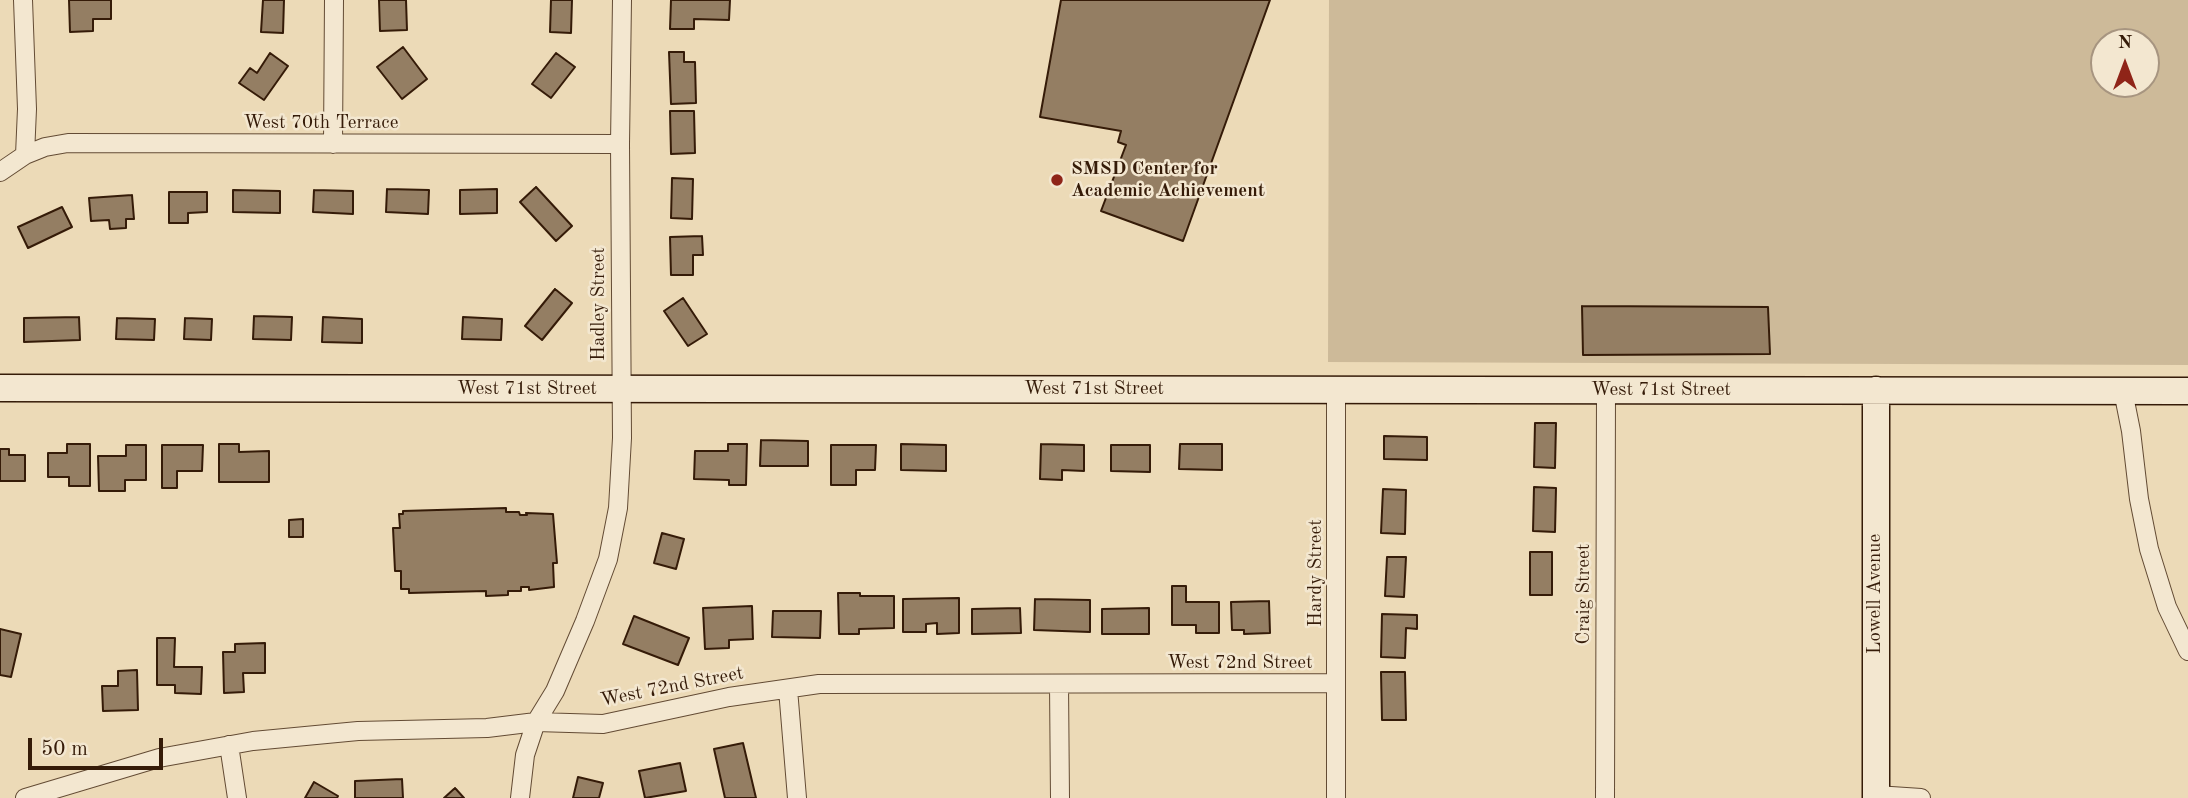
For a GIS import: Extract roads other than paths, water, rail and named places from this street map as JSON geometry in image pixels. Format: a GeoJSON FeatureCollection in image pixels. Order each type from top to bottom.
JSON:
{"type":"FeatureCollection","features":[{"type":"Feature","properties":{"kind":"street"},"geometry":{"type":"LineString","coordinates":[[23,0],[27,108],[25,155]]}},
{"type":"Feature","properties":{"kind":"street"},"geometry":{"type":"LineString","coordinates":[[333,144],[334,0]]}},
{"type":"Feature","properties":{"kind":"street","name":"Hadley Street"},"geometry":{"type":"LineString","coordinates":[[520,798],[525,755],[536,722],[555,691],[608,559],[618,508],[621,475],[622,0]]}},
{"type":"Feature","properties":{"kind":"street","name":"West 70th Terrace"},"geometry":{"type":"LineString","coordinates":[[0,173],[25,155],[45,147],[68,143],[620,144]]}},
{"type":"Feature","properties":{"kind":"street","name":"West 71st Street"},"geometry":{"type":"LineString","coordinates":[[0,388],[2188,391]]}},
{"type":"Feature","properties":{"kind":"street","name":"Hardy Street"},"geometry":{"type":"LineString","coordinates":[[1336,390],[1336,798]]}},
{"type":"Feature","properties":{"kind":"street","name":"Craig Street"},"geometry":{"type":"LineString","coordinates":[[1605,798],[1606,390]]}},
{"type":"Feature","properties":{"kind":"street","name":"Lowell Avenue"},"geometry":{"type":"LineString","coordinates":[[1875,797],[1876,390]]}},
{"type":"Feature","properties":{"kind":"street"},"geometry":{"type":"LineString","coordinates":[[2123,391],[2149,549],[2167,607],[2188,651]]}},
{"type":"Feature","properties":{"kind":"street","name":"West 72nd Street"},"geometry":{"type":"LineString","coordinates":[[25,798],[159,758],[229,745],[358,731],[487,728],[536,722],[603,724],[729,697],[819,684],[1335,683]]}},
{"type":"Feature","properties":{"kind":"street"},"geometry":{"type":"LineString","coordinates":[[1059,684],[1060,798]]}},
{"type":"Feature","properties":{"kind":"street"},"geometry":{"type":"LineString","coordinates":[[788,689],[797,798]]}},
{"type":"Feature","properties":{"kind":"street"},"geometry":{"type":"LineString","coordinates":[[229,745],[237,798]]}},
{"type":"Feature","properties":{"kind":"street"},"geometry":{"type":"LineString","coordinates":[[1875,797],[1921,798]]}},
{"type":"Feature","properties":{"kind":"place","name":"SMSD Center for Academic Achievement"},"geometry":{"type":"Point","coordinates":[1057,180]}}]}
